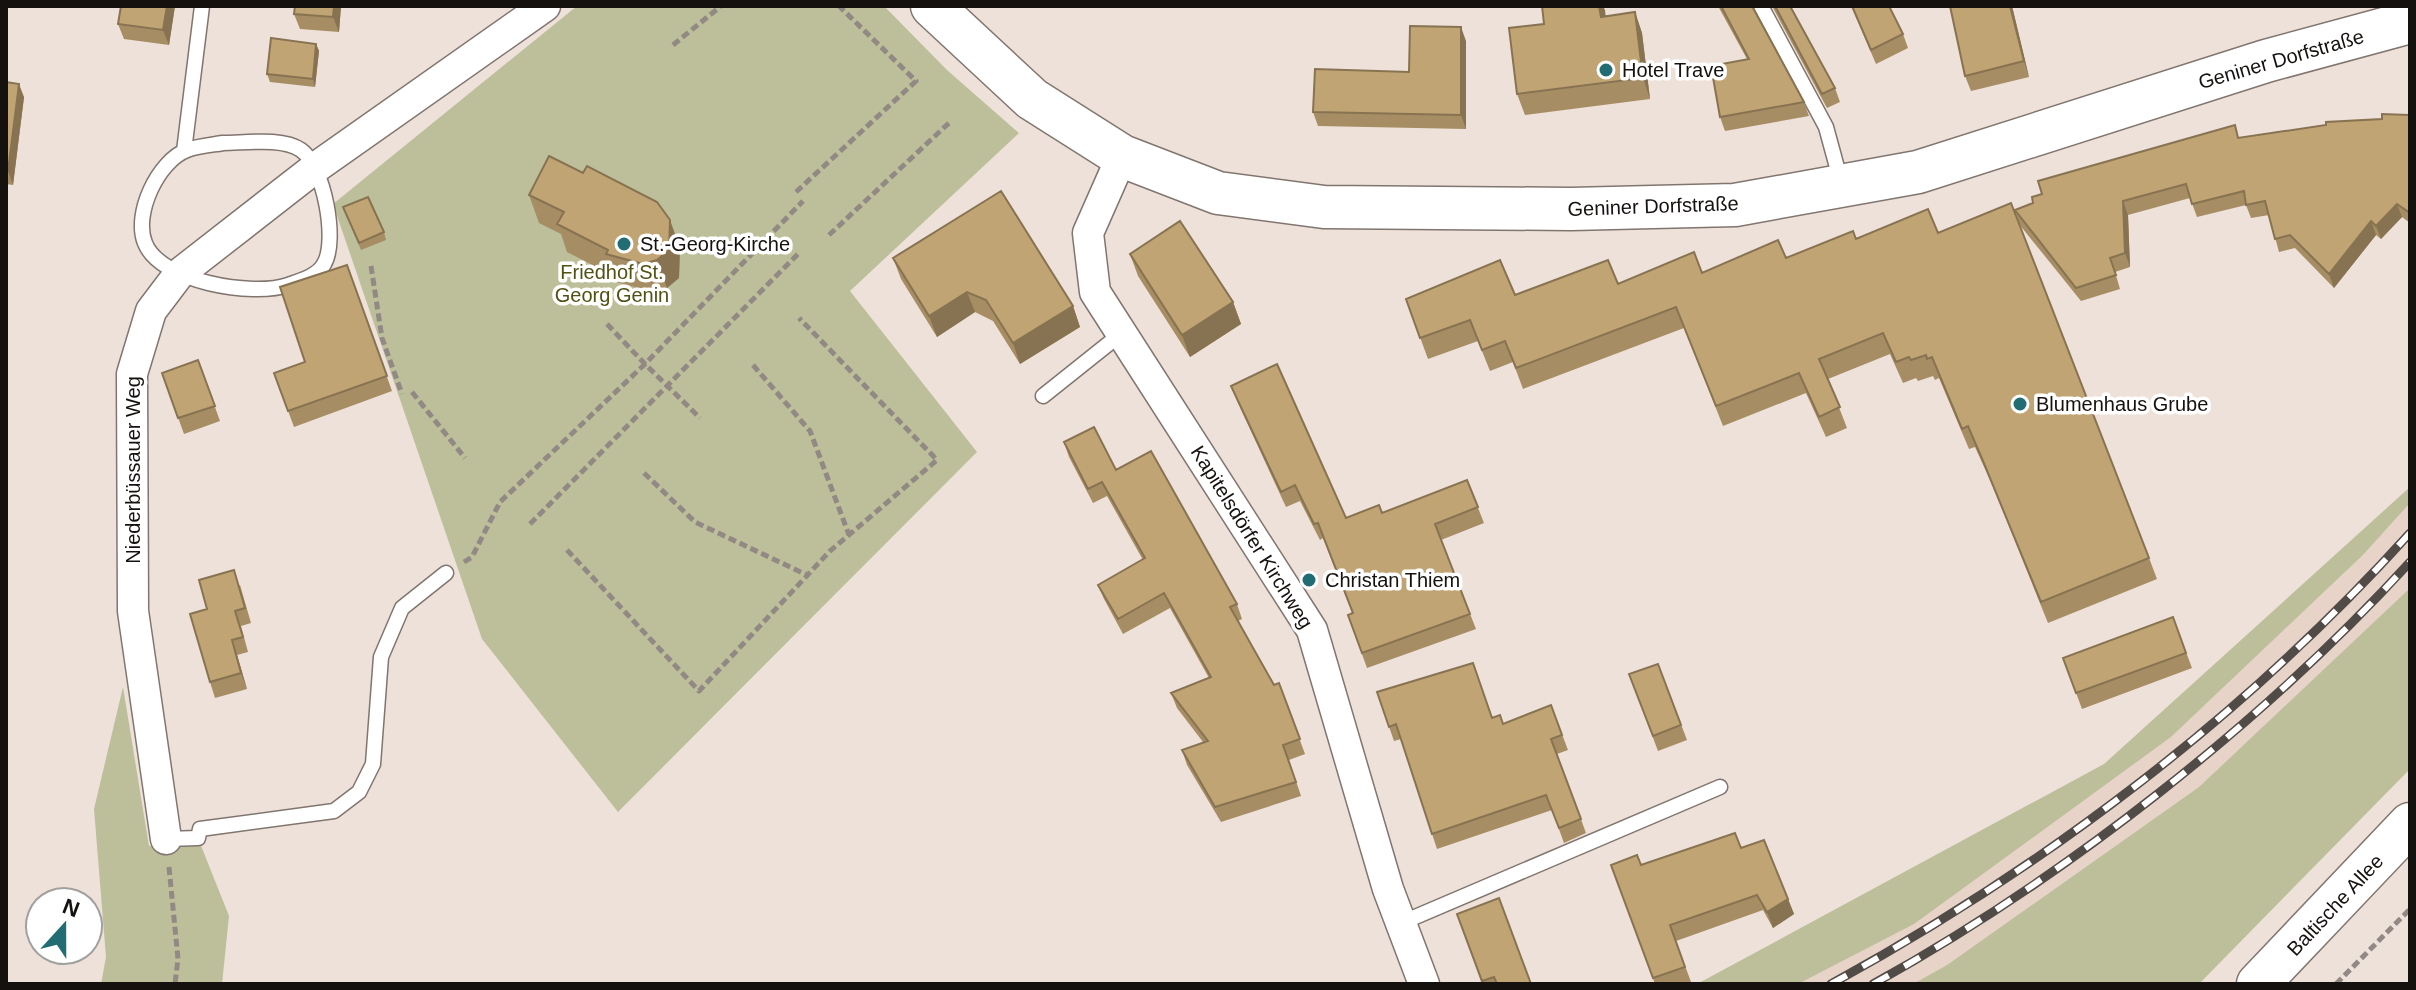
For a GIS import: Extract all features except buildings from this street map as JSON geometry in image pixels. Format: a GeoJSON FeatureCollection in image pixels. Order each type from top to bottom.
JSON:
{"type":"FeatureCollection","features":[{"type":"Feature","properties":{"kind":"main road","name":"Geniner Dorfstraße"},"geometry":{"type":"LineString","coordinates":[[932,6],[1032,99],[1122,156],[1218,193],[1324,207],[1571,209],[1735,205],[1842,187],[1918,172],[2266,61],[2410,22]]}},
{"type":"Feature","properties":{"kind":"main road","name":"Baltische Allee"},"geometry":{"type":"LineString","coordinates":[[2258,984],[2410,824]]}},
{"type":"Feature","properties":{"kind":"street","name":"Niederbüssauer Weg"},"geometry":{"type":"LineString","coordinates":[[166,839],[133,611],[132,374],[151,311],[179,274],[315,168],[545,6]]}},
{"type":"Feature","properties":{"kind":"street","name":"Kapitelsdörfer Kirchweg"},"geometry":{"type":"LineString","coordinates":[[1122,156],[1088,233],[1095,292],[1312,630],[1401,923],[1424,984]]}},
{"type":"Feature","properties":{"kind":"lane"},"geometry":{"type":"LineString","coordinates":[[184,151],[202,6]]}},
{"type":"Feature","properties":{"kind":"lane"},"geometry":{"type":"LineString","coordinates":[[1761,6],[1826,127],[1842,187]]}},
{"type":"Feature","properties":{"kind":"lane"},"geometry":{"type":"LineString","coordinates":[[223,143],[278,144],[301,150],[315,168],[328,213],[330,245],[324,265],[316,273],[286,286],[251,291],[179,274],[164,266],[144,243],[144,206],[155,179],[184,151],[223,143]]}},
{"type":"Feature","properties":{"kind":"lane"},"geometry":{"type":"LineString","coordinates":[[1043,396],[1122,333]]}},
{"type":"Feature","properties":{"kind":"lane"},"geometry":{"type":"LineString","coordinates":[[166,839],[198,838],[200,829],[334,811],[359,792],[373,764],[381,657],[402,608],[446,573]]}},
{"type":"Feature","properties":{"kind":"lane"},"geometry":{"type":"LineString","coordinates":[[1401,923],[1720,787]]}},
{"type":"Feature","properties":{"kind":"path"},"geometry":{"type":"LineString","coordinates":[[673,45],[721,6]]}},
{"type":"Feature","properties":{"kind":"path"},"geometry":{"type":"LineString","coordinates":[[796,192],[916,81],[839,6]]}},
{"type":"Feature","properties":{"kind":"path"},"geometry":{"type":"LineString","coordinates":[[829,235],[950,122]]}},
{"type":"Feature","properties":{"kind":"path"},"geometry":{"type":"LineString","coordinates":[[446,573],[472,557],[500,502],[645,364],[803,201]]}},
{"type":"Feature","properties":{"kind":"path"},"geometry":{"type":"LineString","coordinates":[[530,524],[800,252]]}},
{"type":"Feature","properties":{"kind":"path"},"geometry":{"type":"LineString","coordinates":[[371,266],[382,338],[402,394]]}},
{"type":"Feature","properties":{"kind":"path"},"geometry":{"type":"LineString","coordinates":[[567,550],[699,691],[807,575],[937,460],[799,318]]}},
{"type":"Feature","properties":{"kind":"path"},"geometry":{"type":"LineString","coordinates":[[607,324],[700,418]]}},
{"type":"Feature","properties":{"kind":"path"},"geometry":{"type":"LineString","coordinates":[[753,365],[810,431],[849,535]]}},
{"type":"Feature","properties":{"kind":"path"},"geometry":{"type":"LineString","coordinates":[[412,392],[465,458]]}},
{"type":"Feature","properties":{"kind":"path"},"geometry":{"type":"LineString","coordinates":[[644,473],[695,522],[807,575]]}},
{"type":"Feature","properties":{"kind":"path"},"geometry":{"type":"LineString","coordinates":[[166,839],[178,959],[175,984]]}},
{"type":"Feature","properties":{"kind":"path"},"geometry":{"type":"LineString","coordinates":[[2336,984],[2410,909]]}},
{"type":"Feature","properties":{"kind":"shaded area"},"geometry":{"type":"Polygon","coordinates":[[[2410,503],[2410,588],[2199,787],[1947,965],[1913,984],[1798,984],[1914,923],[2171,737],[2363,555],[2410,503]]]}},
{"type":"Feature","properties":{"kind":"green space","name":"Friedhof St. Georg Genin"},"geometry":{"type":"Polygon","coordinates":[[[577,6],[884,6],[947,70],[1019,133],[850,291],[977,452],[618,812],[482,639],[333,204],[577,6]]]}},
{"type":"Feature","properties":{"kind":"green space"},"geometry":{"type":"Polygon","coordinates":[[[2410,487],[2410,503],[2363,555],[2171,737],[1914,924],[1798,984],[1697,984],[2104,764],[2410,487]]]}},
{"type":"Feature","properties":{"kind":"green space"},"geometry":{"type":"Polygon","coordinates":[[[2410,588],[2410,769],[2199,984],[1913,984],[1947,965],[2199,787],[2410,588]]]}},
{"type":"Feature","properties":{"kind":"green space"},"geometry":{"type":"Polygon","coordinates":[[[123,687],[149,846],[198,838],[229,916],[222,984],[101,984],[106,957],[104,886],[100,886],[94,809],[123,687]]]}},
{"type":"Feature","properties":{"kind":"railway"},"geometry":{"type":"LineString","coordinates":[[1831,984],[1989,890],[2139,783],[2280,664],[2347,600],[2410,533]]}},
{"type":"Feature","properties":{"kind":"railway"},"geometry":{"type":"LineString","coordinates":[[1873,984],[2017,896],[2158,794],[2291,681],[2410,562]]}},
{"type":"Feature","properties":{"kind":"place","name":"Hotel Trave"},"geometry":{"type":"Point","coordinates":[1606,70]}},
{"type":"Feature","properties":{"kind":"place","name":"St.-Georg-Kirche"},"geometry":{"type":"Point","coordinates":[624,244]}},
{"type":"Feature","properties":{"kind":"place","name":"Blumenhaus Grube"},"geometry":{"type":"Point","coordinates":[2020,404]}},
{"type":"Feature","properties":{"kind":"place","name":"Christan Thiem"},"geometry":{"type":"Point","coordinates":[1309,580]}}]}
